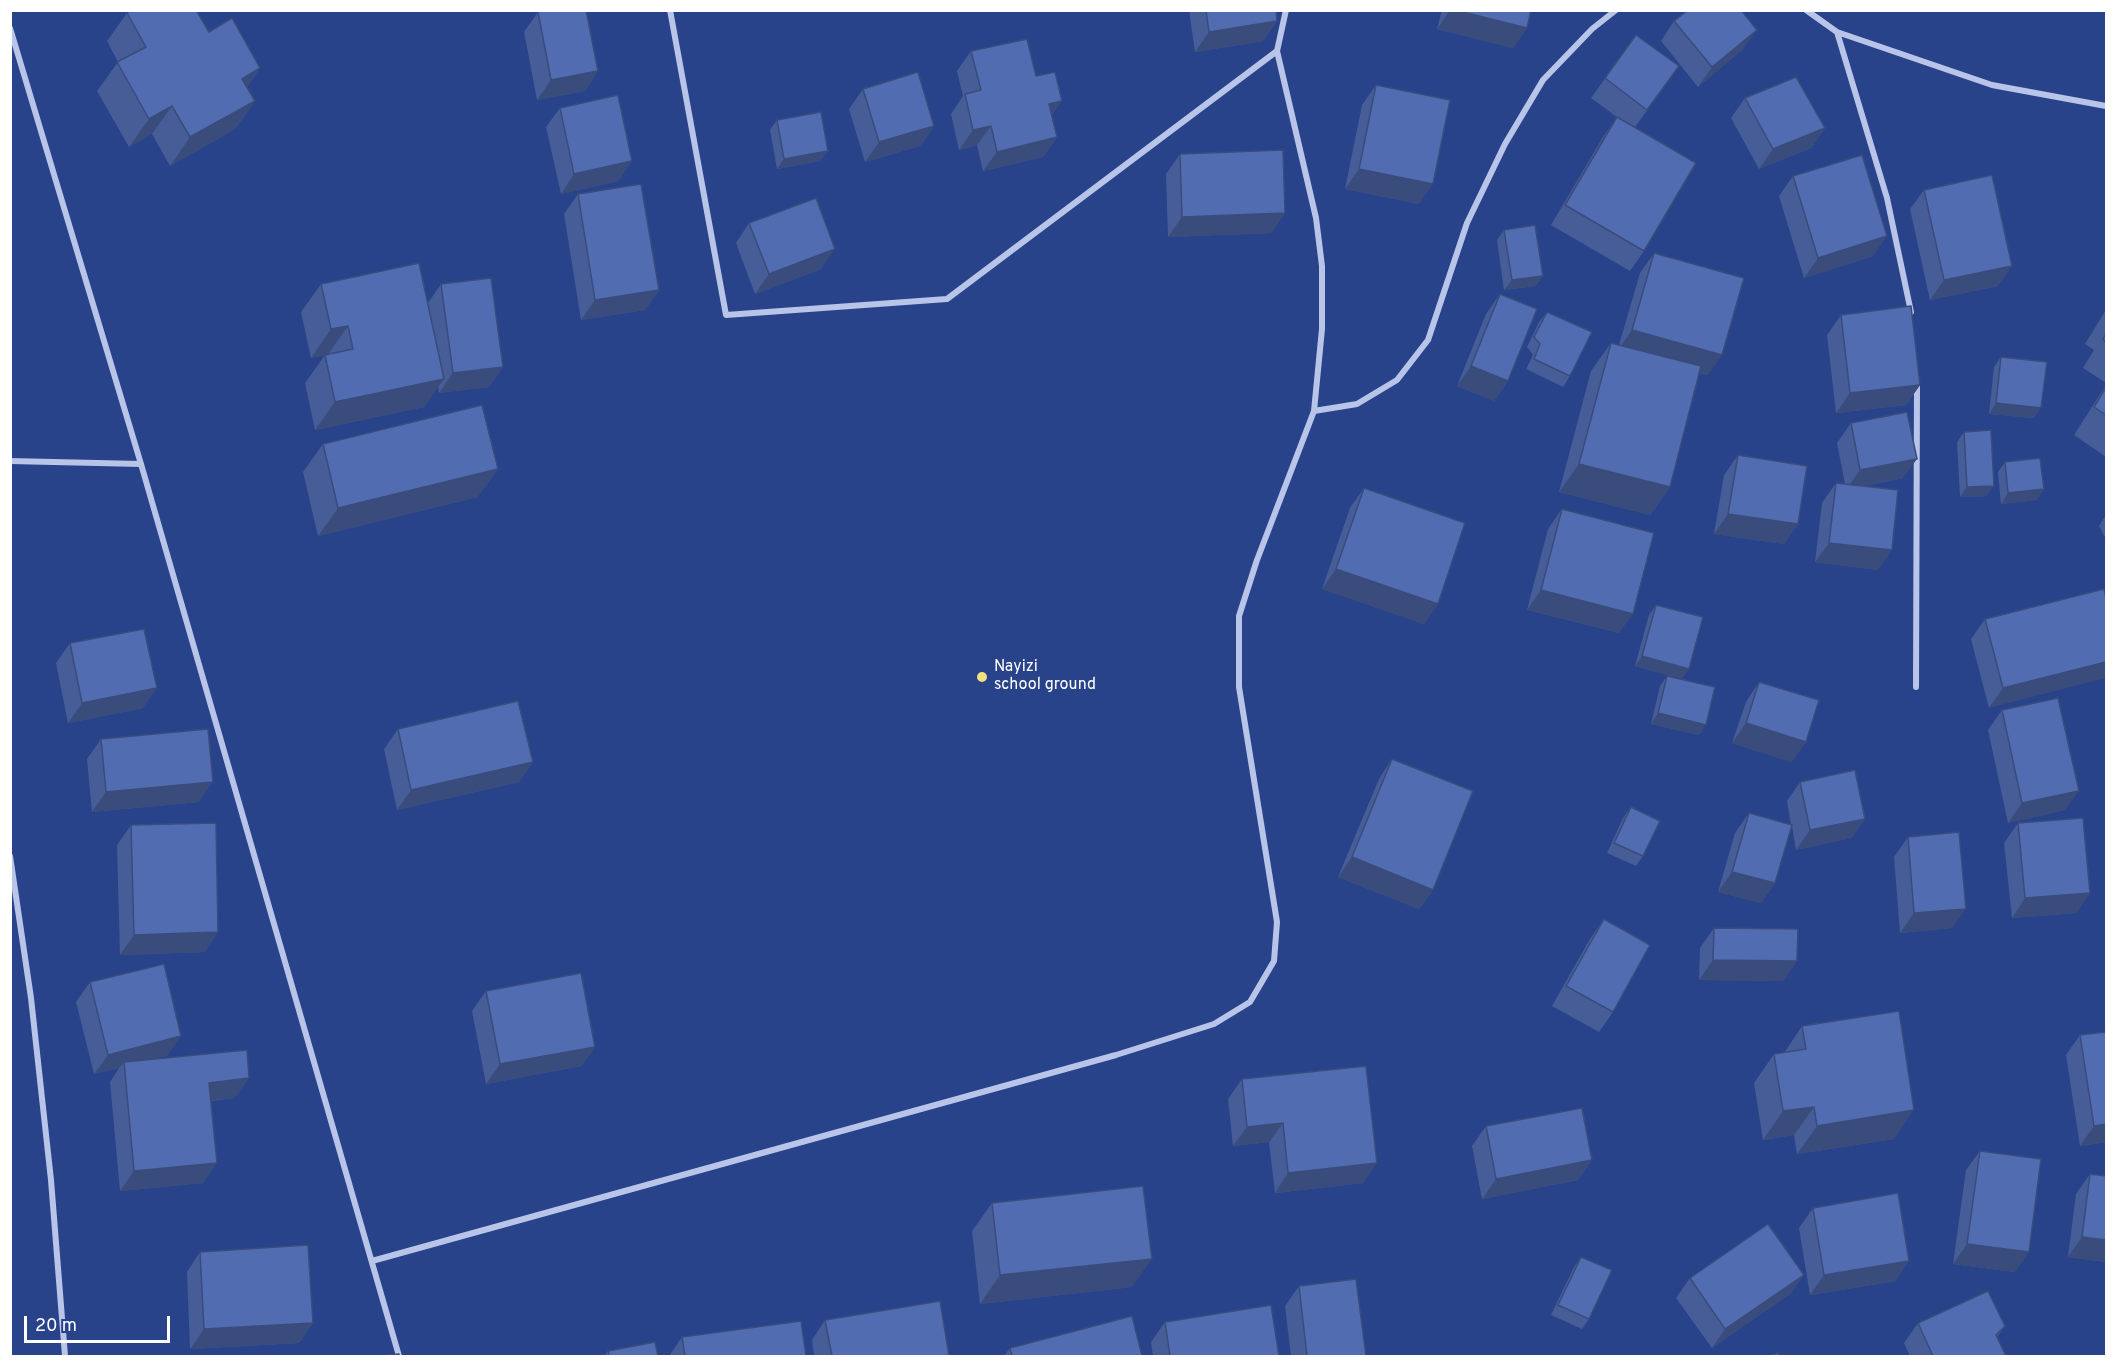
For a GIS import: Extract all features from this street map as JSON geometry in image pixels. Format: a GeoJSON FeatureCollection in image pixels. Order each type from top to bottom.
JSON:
{"type":"FeatureCollection","features":[{"type":"Feature","properties":{"kind":"street"},"geometry":{"type":"LineString","coordinates":[[670,10],[726,315],[947,299],[1277,51]]}},
{"type":"Feature","properties":{"kind":"street"},"geometry":{"type":"LineString","coordinates":[[372,1261],[1116,1055],[1214,1024],[1250,1002],[1274,961],[1277,922],[1239,687],[1239,616],[1257,560],[1314,411],[1322,329],[1322,266],[1316,218],[1277,51],[1286,10]]}},
{"type":"Feature","properties":{"kind":"street"},"geometry":{"type":"LineString","coordinates":[[1314,411],[1357,404],[1397,380],[1428,340],[1467,223],[1505,144],[1543,80],[1592,29],[1616,10]]}},
{"type":"Feature","properties":{"kind":"street"},"geometry":{"type":"LineString","coordinates":[[1806,10],[1837,32],[1992,85],[2106,106]]}},
{"type":"Feature","properties":{"kind":"street"},"geometry":{"type":"LineString","coordinates":[[10,28],[141,464],[399,1356]]}},
{"type":"Feature","properties":{"kind":"street"},"geometry":{"type":"LineString","coordinates":[[1837,32],[1887,198],[1911,315]]}},
{"type":"Feature","properties":{"kind":"street"},"geometry":{"type":"LineString","coordinates":[[1916,371],[1916,687]]}},
{"type":"Feature","properties":{"kind":"street"},"geometry":{"type":"LineString","coordinates":[[10,461],[141,464]]}},
{"type":"Feature","properties":{"kind":"street"},"geometry":{"type":"LineString","coordinates":[[10,856],[31,998],[51,1180],[65,1356]]}},
{"type":"Feature","properties":{"kind":"building"},"geometry":{"type":"Polygon","coordinates":[[[131,10],[196,10],[209,32],[232,18],[260,68],[242,79],[255,101],[190,137],[172,106],[149,119],[117,62],[146,47],[127,13],[131,10]]]}},
{"type":"Feature","properties":{"kind":"building"},"geometry":{"type":"Polygon","coordinates":[[[586,10],[598,71],[551,80],[538,12],[586,10]]]}},
{"type":"Feature","properties":{"kind":"building"},"geometry":{"type":"Polygon","coordinates":[[[1206,10],[1276,10],[1277,21],[1209,32],[1206,10]]]}},
{"type":"Feature","properties":{"kind":"building"},"geometry":{"type":"Polygon","coordinates":[[[1455,10],[1531,10],[1527,28],[1455,10]]]}},
{"type":"Feature","properties":{"kind":"building"},"geometry":{"type":"Polygon","coordinates":[[[1688,10],[1741,10],[1757,30],[1712,67],[1674,21],[1688,10]]]}},
{"type":"Feature","properties":{"kind":"building"},"geometry":{"type":"Polygon","coordinates":[[[1636,35],[1679,66],[1647,110],[1605,78],[1636,35]]]}},
{"type":"Feature","properties":{"kind":"building"},"geometry":{"type":"Polygon","coordinates":[[[1027,39],[1036,76],[1055,72],[1062,101],[1049,104],[1057,137],[997,152],[991,126],[973,130],[965,94],[981,90],[971,51],[1027,39]]]}},
{"type":"Feature","properties":{"kind":"building"},"geometry":{"type":"Polygon","coordinates":[[[918,72],[934,126],[879,142],[863,89],[918,72]]]}},
{"type":"Feature","properties":{"kind":"building"},"geometry":{"type":"Polygon","coordinates":[[[1796,77],[1825,128],[1773,149],[1745,98],[1796,77]]]}},
{"type":"Feature","properties":{"kind":"building"},"geometry":{"type":"Polygon","coordinates":[[[1376,85],[1450,100],[1433,184],[1359,169],[1376,85]]]}},
{"type":"Feature","properties":{"kind":"building"},"geometry":{"type":"Polygon","coordinates":[[[618,95],[632,161],[574,174],[560,108],[618,95]]]}},
{"type":"Feature","properties":{"kind":"building"},"geometry":{"type":"Polygon","coordinates":[[[821,112],[828,151],[784,159],[777,120],[821,112]]]}},
{"type":"Feature","properties":{"kind":"building"},"geometry":{"type":"Polygon","coordinates":[[[1617,117],[1696,163],[1644,251],[1565,205],[1617,117]]]}},
{"type":"Feature","properties":{"kind":"building"},"geometry":{"type":"Polygon","coordinates":[[[1283,150],[1285,213],[1182,217],[1180,154],[1283,150]]]}},
{"type":"Feature","properties":{"kind":"building"},"geometry":{"type":"Polygon","coordinates":[[[1862,155],[1887,236],[1818,258],[1793,176],[1862,155]]]}},
{"type":"Feature","properties":{"kind":"building"},"geometry":{"type":"Polygon","coordinates":[[[1992,175],[2012,266],[1944,280],[1924,190],[1992,175]]]}},
{"type":"Feature","properties":{"kind":"building"},"geometry":{"type":"Polygon","coordinates":[[[641,184],[659,290],[595,300],[578,194],[641,184]]]}},
{"type":"Feature","properties":{"kind":"building"},"geometry":{"type":"Polygon","coordinates":[[[816,198],[835,249],[769,274],[749,223],[816,198]]]}},
{"type":"Feature","properties":{"kind":"building"},"geometry":{"type":"Polygon","coordinates":[[[1535,225],[1543,276],[1512,280],[1504,230],[1535,225]]]}},
{"type":"Feature","properties":{"kind":"building"},"geometry":{"type":"Polygon","coordinates":[[[1654,253],[1744,278],[1722,355],[1632,330],[1654,253]]]}},
{"type":"Feature","properties":{"kind":"building"},"geometry":{"type":"Polygon","coordinates":[[[419,263],[444,379],[335,402],[325,355],[353,349],[348,326],[331,329],[321,284],[419,263]]]}},
{"type":"Feature","properties":{"kind":"building"},"geometry":{"type":"Polygon","coordinates":[[[491,278],[503,367],[453,373],[441,284],[491,278]]]}},
{"type":"Feature","properties":{"kind":"building"},"geometry":{"type":"Polygon","coordinates":[[[1500,294],[1537,309],[1508,381],[1471,366],[1500,294]]]}},
{"type":"Feature","properties":{"kind":"building"},"geometry":{"type":"Polygon","coordinates":[[[1911,306],[1920,385],[1850,393],[1841,315],[1911,306]]]}},
{"type":"Feature","properties":{"kind":"building"},"geometry":{"type":"Polygon","coordinates":[[[1547,312],[1592,332],[1570,376],[1534,359],[1540,344],[1534,337],[1547,312]]]}},
{"type":"Feature","properties":{"kind":"building"},"geometry":{"type":"Polygon","coordinates":[[[1611,343],[1701,366],[1670,487],[1579,464],[1611,343]]]}},
{"type":"Feature","properties":{"kind":"building"},"geometry":{"type":"Polygon","coordinates":[[[2001,357],[2047,362],[2041,408],[1996,403],[2001,357]]]}},
{"type":"Feature","properties":{"kind":"building"},"geometry":{"type":"Polygon","coordinates":[[[2106,387],[2106,415],[2094,407],[2106,387]]]}},
{"type":"Feature","properties":{"kind":"building"},"geometry":{"type":"Polygon","coordinates":[[[482,405],[498,469],[338,508],[323,444],[482,405]]]}},
{"type":"Feature","properties":{"kind":"building"},"geometry":{"type":"Polygon","coordinates":[[[1907,412],[1917,459],[1860,470],[1851,423],[1907,412]]]}},
{"type":"Feature","properties":{"kind":"building"},"geometry":{"type":"Polygon","coordinates":[[[1991,430],[1994,486],[1967,487],[1964,432],[1991,430]]]}},
{"type":"Feature","properties":{"kind":"building"},"geometry":{"type":"Polygon","coordinates":[[[1738,455],[1807,466],[1798,524],[1728,514],[1738,455]]]}},
{"type":"Feature","properties":{"kind":"building"},"geometry":{"type":"Polygon","coordinates":[[[2040,458],[2044,489],[2008,493],[2005,462],[2040,458]]]}},
{"type":"Feature","properties":{"kind":"building"},"geometry":{"type":"Polygon","coordinates":[[[1836,483],[1898,490],[1892,550],[1829,543],[1836,483]]]}},
{"type":"Feature","properties":{"kind":"building"},"geometry":{"type":"Polygon","coordinates":[[[1364,488],[1465,523],[1438,604],[1336,569],[1364,488]]]}},
{"type":"Feature","properties":{"kind":"building"},"geometry":{"type":"Polygon","coordinates":[[[1562,509],[1654,533],[1633,614],[1541,590],[1562,509]]]}},
{"type":"Feature","properties":{"kind":"building"},"geometry":{"type":"Polygon","coordinates":[[[2104,589],[2106,662],[2003,688],[1985,619],[2104,589]]]}},
{"type":"Feature","properties":{"kind":"building"},"geometry":{"type":"Polygon","coordinates":[[[1656,605],[1703,617],[1689,669],[1642,656],[1656,605]]]}},
{"type":"Feature","properties":{"kind":"building"},"geometry":{"type":"Polygon","coordinates":[[[144,629],[157,688],[82,703],[70,643],[144,629]]]}},
{"type":"Feature","properties":{"kind":"building"},"geometry":{"type":"Polygon","coordinates":[[[1667,676],[1715,687],[1706,725],[1658,713],[1667,676]]]}},
{"type":"Feature","properties":{"kind":"building"},"geometry":{"type":"Polygon","coordinates":[[[1759,682],[1819,700],[1806,742],[1746,723],[1759,682]]]}},
{"type":"Feature","properties":{"kind":"building"},"geometry":{"type":"Polygon","coordinates":[[[2058,698],[2079,791],[2022,803],[2002,710],[2058,698]]]}},
{"type":"Feature","properties":{"kind":"building"},"geometry":{"type":"Polygon","coordinates":[[[518,701],[533,762],[411,790],[398,729],[518,701]]]}},
{"type":"Feature","properties":{"kind":"building"},"geometry":{"type":"Polygon","coordinates":[[[208,729],[213,782],[106,792],[101,739],[208,729]]]}},
{"type":"Feature","properties":{"kind":"building"},"geometry":{"type":"Polygon","coordinates":[[[1392,759],[1473,791],[1433,890],[1352,857],[1392,759]]]}},
{"type":"Feature","properties":{"kind":"building"},"geometry":{"type":"Polygon","coordinates":[[[1855,770],[1865,819],[1810,830],[1800,782],[1855,770]]]}},
{"type":"Feature","properties":{"kind":"building"},"geometry":{"type":"Polygon","coordinates":[[[1631,807],[1660,821],[1643,856],[1614,843],[1631,807]]]}},
{"type":"Feature","properties":{"kind":"building"},"geometry":{"type":"Polygon","coordinates":[[[1749,813],[1792,825],[1775,883],[1732,872],[1749,813]]]}},
{"type":"Feature","properties":{"kind":"building"},"geometry":{"type":"Polygon","coordinates":[[[2083,818],[2090,893],[2025,898],[2018,823],[2083,818]]]}},
{"type":"Feature","properties":{"kind":"building"},"geometry":{"type":"Polygon","coordinates":[[[216,823],[218,932],[134,935],[131,825],[216,823]]]}},
{"type":"Feature","properties":{"kind":"building"},"geometry":{"type":"Polygon","coordinates":[[[1959,832],[1966,909],[1914,913],[1908,837],[1959,832]]]}},
{"type":"Feature","properties":{"kind":"building"},"geometry":{"type":"Polygon","coordinates":[[[1604,919],[1650,945],[1613,1012],[1566,986],[1604,919]]]}},
{"type":"Feature","properties":{"kind":"building"},"geometry":{"type":"Polygon","coordinates":[[[1714,928],[1798,929],[1797,961],[1713,960],[1714,928]]]}},
{"type":"Feature","properties":{"kind":"building"},"geometry":{"type":"Polygon","coordinates":[[[164,964],[181,1036],[108,1055],[90,982],[164,964]]]}},
{"type":"Feature","properties":{"kind":"building"},"geometry":{"type":"Polygon","coordinates":[[[581,973],[595,1047],[500,1064],[486,991],[581,973]]]}},
{"type":"Feature","properties":{"kind":"building"},"geometry":{"type":"Polygon","coordinates":[[[1899,1011],[1914,1110],[1817,1126],[1814,1107],[1783,1111],[1774,1054],[1806,1049],[1802,1026],[1899,1011]]]}},
{"type":"Feature","properties":{"kind":"building"},"geometry":{"type":"Polygon","coordinates":[[[2106,1032],[2106,1124],[2094,1126],[2080,1035],[2106,1032]]]}},
{"type":"Feature","properties":{"kind":"building"},"geometry":{"type":"Polygon","coordinates":[[[247,1050],[249,1078],[209,1083],[217,1163],[134,1171],[124,1062],[247,1050]]]}},
{"type":"Feature","properties":{"kind":"building"},"geometry":{"type":"Polygon","coordinates":[[[1366,1066],[1377,1163],[1288,1173],[1283,1123],[1247,1127],[1242,1079],[1366,1066]]]}},
{"type":"Feature","properties":{"kind":"building"},"geometry":{"type":"Polygon","coordinates":[[[1582,1108],[1592,1160],[1496,1179],[1486,1126],[1582,1108]]]}},
{"type":"Feature","properties":{"kind":"building"},"geometry":{"type":"Polygon","coordinates":[[[1980,1151],[2041,1159],[2029,1252],[1967,1244],[1980,1151]]]}},
{"type":"Feature","properties":{"kind":"building"},"geometry":{"type":"Polygon","coordinates":[[[2090,1174],[2106,1176],[2106,1240],[2082,1237],[2090,1174]]]}},
{"type":"Feature","properties":{"kind":"building"},"geometry":{"type":"Polygon","coordinates":[[[1143,1186],[1152,1259],[1000,1275],[992,1203],[1143,1186]]]}},
{"type":"Feature","properties":{"kind":"building"},"geometry":{"type":"Polygon","coordinates":[[[1898,1193],[1909,1261],[1824,1275],[1813,1208],[1898,1193]]]}},
{"type":"Feature","properties":{"kind":"building"},"geometry":{"type":"Polygon","coordinates":[[[1768,1224],[1804,1275],[1725,1329],[1690,1278],[1768,1224]]]}},
{"type":"Feature","properties":{"kind":"building"},"geometry":{"type":"Polygon","coordinates":[[[308,1245],[313,1323],[204,1329],[200,1252],[308,1245]]]}},
{"type":"Feature","properties":{"kind":"building"},"geometry":{"type":"Polygon","coordinates":[[[1581,1257],[1612,1270],[1589,1319],[1558,1305],[1581,1257]]]}},
{"type":"Feature","properties":{"kind":"building"},"geometry":{"type":"Polygon","coordinates":[[[1356,1279],[1366,1356],[1307,1356],[1299,1286],[1356,1279]]]}},
{"type":"Feature","properties":{"kind":"building"},"geometry":{"type":"Polygon","coordinates":[[[1988,1291],[2005,1326],[1996,1335],[2006,1356],[1933,1356],[1918,1323],[1988,1291]]]}},
{"type":"Feature","properties":{"kind":"building"},"geometry":{"type":"Polygon","coordinates":[[[940,1301],[949,1356],[832,1356],[825,1320],[940,1301]]]}},
{"type":"Feature","properties":{"kind":"building"},"geometry":{"type":"Polygon","coordinates":[[[1271,1305],[1279,1356],[1170,1356],[1165,1322],[1271,1305]]]}},
{"type":"Feature","properties":{"kind":"building"},"geometry":{"type":"Polygon","coordinates":[[[1132,1316],[1142,1356],[1012,1356],[1010,1348],[1132,1316]]]}},
{"type":"Feature","properties":{"kind":"building"},"geometry":{"type":"Polygon","coordinates":[[[801,1321],[806,1356],[685,1356],[682,1337],[801,1321]]]}},
{"type":"Feature","properties":{"kind":"building"},"geometry":{"type":"Polygon","coordinates":[[[655,1342],[658,1356],[609,1356],[608,1351],[655,1342]]]}},
{"type":"Feature","properties":{"kind":"place","name":"Nayizi school ground"},"geometry":{"type":"Point","coordinates":[982,677]}}]}
